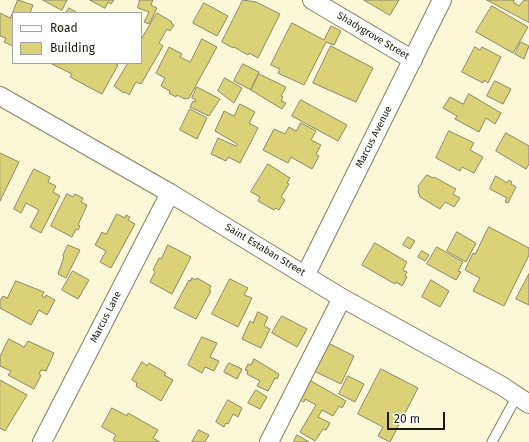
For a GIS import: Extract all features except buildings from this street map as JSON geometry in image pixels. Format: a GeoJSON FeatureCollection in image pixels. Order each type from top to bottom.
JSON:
{"type":"FeatureCollection","features":[{"type":"Feature","properties":{"kind":"street","name":"Shadygrove Street"},"geometry":{"type":"LineString","coordinates":[[312,0],[413,60]]}},
{"type":"Feature","properties":{"kind":"street","name":"Marcus Avenue"},"geometry":{"type":"LineString","coordinates":[[306,274],[442,0]]}},
{"type":"Feature","properties":{"kind":"street","name":"Saint Estaban Street"},"geometry":{"type":"LineString","coordinates":[[0,96],[170,193],[306,274],[342,298],[502,386],[523,400]]}},
{"type":"Feature","properties":{"kind":"street","name":"Marcus Lane"},"geometry":{"type":"LineString","coordinates":[[42,442],[170,193]]}},
{"type":"Feature","properties":{"kind":"street"},"geometry":{"type":"LineString","coordinates":[[270,442],[342,298]]}},
{"type":"Feature","properties":{"kind":"lane"},"geometry":{"type":"LineString","coordinates":[[492,442],[523,400]]}}]}
